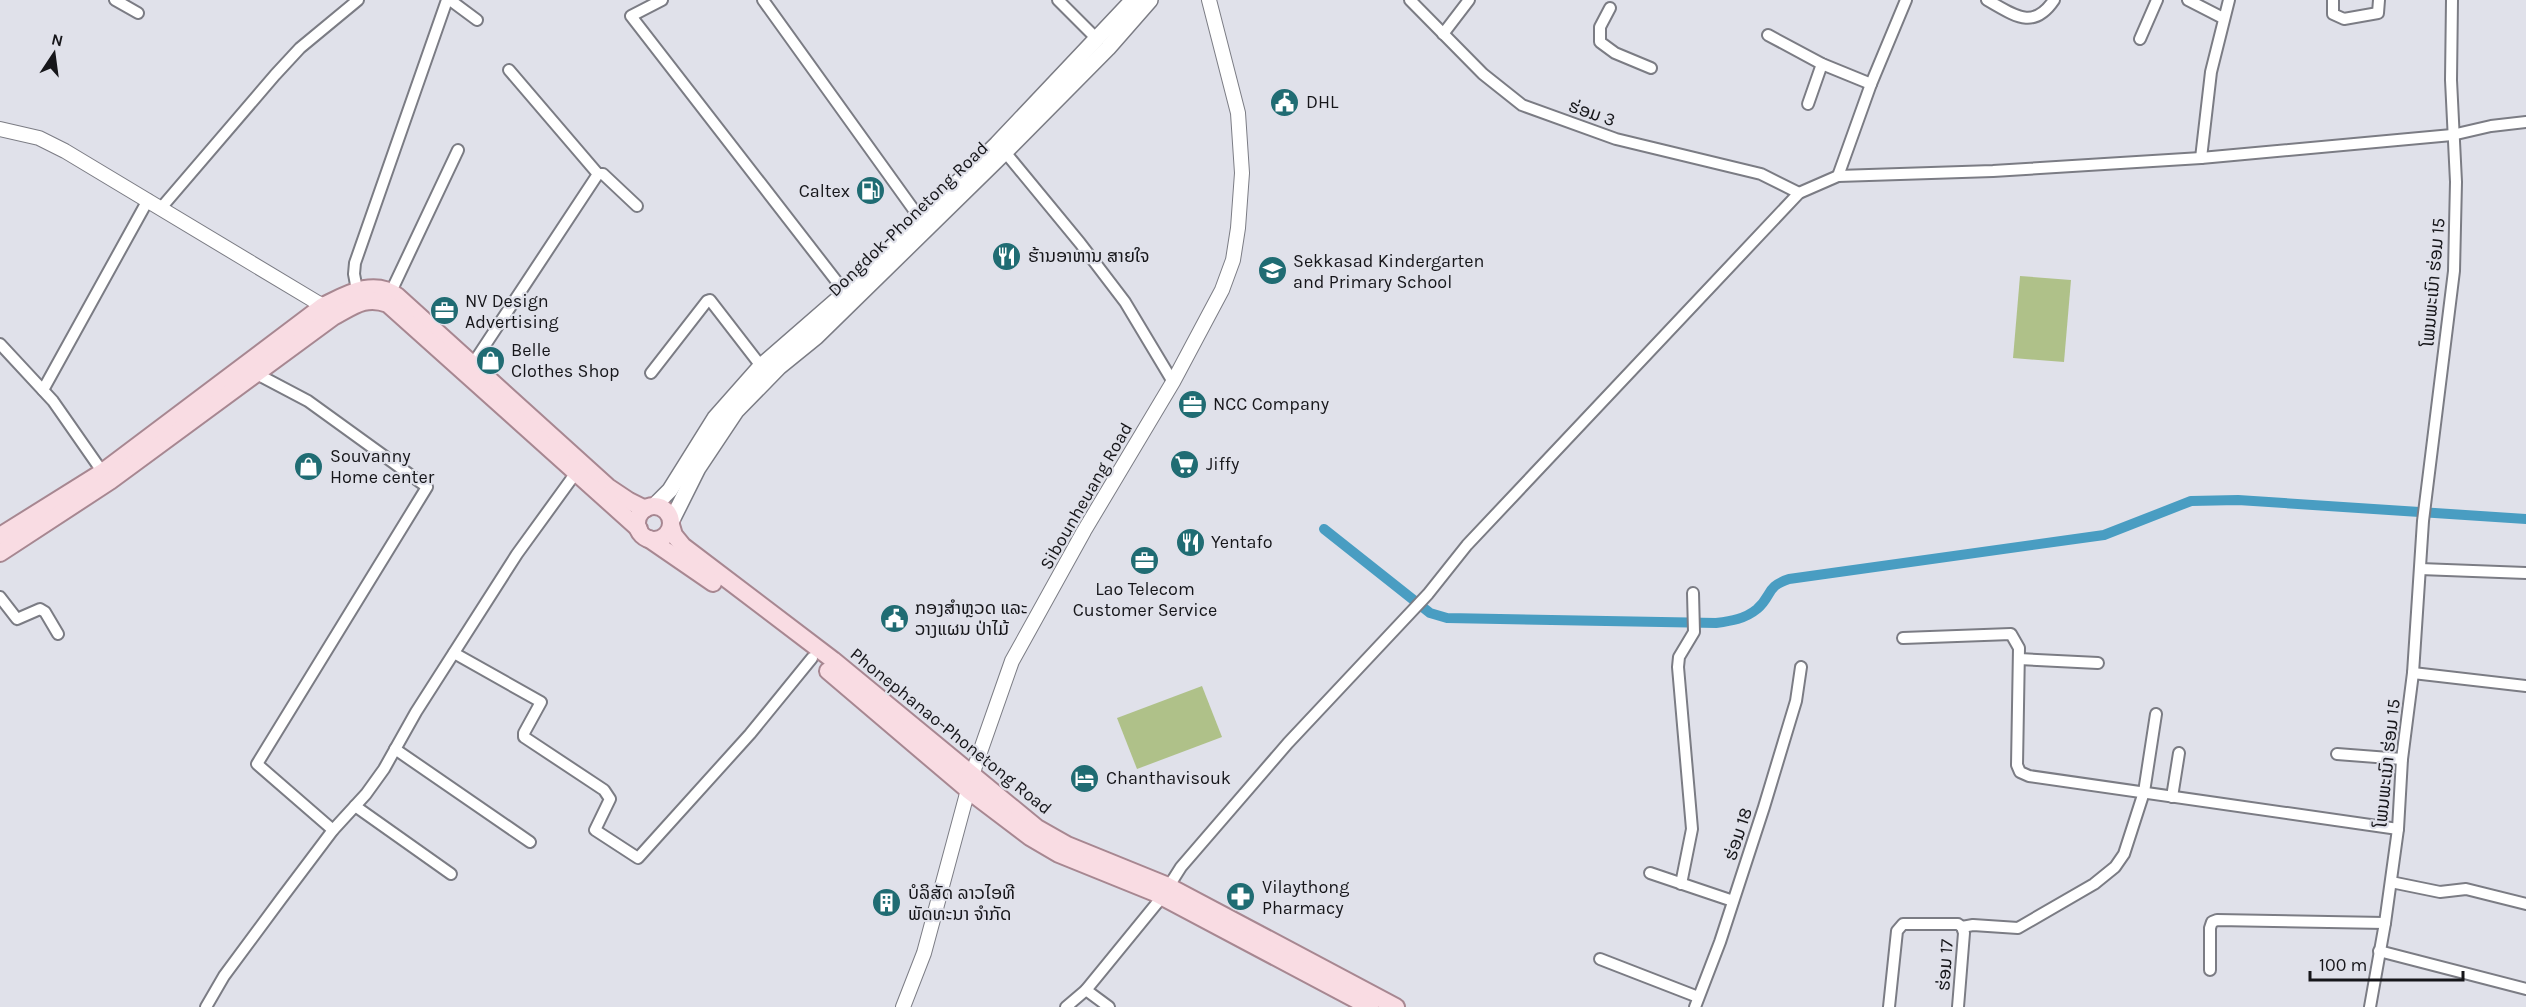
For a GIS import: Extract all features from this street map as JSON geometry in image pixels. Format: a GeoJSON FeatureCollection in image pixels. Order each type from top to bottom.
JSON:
{"type":"FeatureCollection","features":[{"type":"Feature","properties":{"kind":"main road","name":"Dongdok-Phonetong Road"},"geometry":{"type":"LineString","coordinates":[[924,223],[1133,0]]}},
{"type":"Feature","properties":{"kind":"main road","name":"Dongdok-Phonetong Road"},"geometry":{"type":"LineString","coordinates":[[695,463],[715,418],[761,366],[848,297],[924,223],[1005,152],[1108,48],[1150,0]]}},
{"type":"Feature","properties":{"kind":"main road"},"geometry":{"type":"LineString","coordinates":[[0,553],[357,290],[370,288],[388,297],[472,365],[608,487],[629,501],[666,511],[671,524]]}},
{"type":"Feature","properties":{"kind":"main road"},"geometry":{"type":"LineString","coordinates":[[3,529],[106,476],[255,373],[329,311],[370,299],[388,297]]}},
{"type":"Feature","properties":{"kind":"main road","name":"Phonephanao-Phonetong Road"},"geometry":{"type":"LineString","coordinates":[[388,297],[575,474],[644,534],[812,658],[829,665]]}},
{"type":"Feature","properties":{"kind":"main road","name":"Dongdok-Phonetong Road"},"geometry":{"type":"LineString","coordinates":[[695,463],[736,411],[779,367],[816,337],[848,297]]}},
{"type":"Feature","properties":{"kind":"main road"},"geometry":{"type":"LineString","coordinates":[[695,463],[669,531],[662,538],[644,534],[638,520],[695,463]]}},
{"type":"Feature","properties":{"kind":"main road","name":"Phonephanao-Phonetong Road"},"geometry":{"type":"LineString","coordinates":[[671,524],[674,535],[683,546],[970,782],[1030,837],[1049,848],[1165,891],[1396,1007]]}},
{"type":"Feature","properties":{"kind":"main road","name":"Phonephanao-Phonetong Road"},"geometry":{"type":"LineString","coordinates":[[1165,891],[1370,1007]]}},
{"type":"Feature","properties":{"kind":"street"},"geometry":{"type":"LineString","coordinates":[[115,0],[138,13]]}},
{"type":"Feature","properties":{"kind":"street"},"geometry":{"type":"LineString","coordinates":[[161,208],[300,48],[358,0]]}},
{"type":"Feature","properties":{"kind":"street"},"geometry":{"type":"LineString","coordinates":[[357,290],[354,274],[355,263],[449,0],[477,20]]}},
{"type":"Feature","properties":{"kind":"street"},"geometry":{"type":"LineString","coordinates":[[662,0],[631,16],[848,297]]}},
{"type":"Feature","properties":{"kind":"street"},"geometry":{"type":"LineString","coordinates":[[763,0],[924,223]]}},
{"type":"Feature","properties":{"kind":"street"},"geometry":{"type":"LineString","coordinates":[[1058,0],[1097,39]]}},
{"type":"Feature","properties":{"kind":"street","name":"Sibounheuang Road"},"geometry":{"type":"LineString","coordinates":[[903,1007],[924,952],[970,782],[1012,661],[1084,531],[1173,382],[1222,290],[1233,260],[1242,173],[1238,113],[1209,0]]}},
{"type":"Feature","properties":{"kind":"street","name":"ຮ່ອມ 3"},"geometry":{"type":"LineString","coordinates":[[1410,0],[1483,74],[1522,105],[1617,139],[1750,171],[1784,184],[1799,193]]}},
{"type":"Feature","properties":{"kind":"street"},"geometry":{"type":"LineString","coordinates":[[1443,34],[1469,0]]}},
{"type":"Feature","properties":{"kind":"street"},"geometry":{"type":"LineString","coordinates":[[1838,176],[1870,84],[1906,0]]}},
{"type":"Feature","properties":{"kind":"street"},"geometry":{"type":"LineString","coordinates":[[1987,0],[2014,15],[2031,19],[2045,14],[2054,0]]}},
{"type":"Feature","properties":{"kind":"street"},"geometry":{"type":"LineString","coordinates":[[2140,39],[2157,0]]}},
{"type":"Feature","properties":{"kind":"street"},"geometry":{"type":"LineString","coordinates":[[2188,0],[2223,18]]}},
{"type":"Feature","properties":{"kind":"street"},"geometry":{"type":"LineString","coordinates":[[2202,158],[2211,72],[2229,0]]}},
{"type":"Feature","properties":{"kind":"street"},"geometry":{"type":"LineString","coordinates":[[2333,0],[2333,14],[2344,19],[2378,13],[2379,0]]}},
{"type":"Feature","properties":{"kind":"street","name":"ໂພນພະເນົາ ຮ່ອມ 15"},"geometry":{"type":"LineString","coordinates":[[2370,1007],[2398,829],[2402,759],[2413,673],[2423,521],[2454,271],[2456,182],[2452,135],[2452,0]]}},
{"type":"Feature","properties":{"kind":"street"},"geometry":{"type":"LineString","coordinates":[[1610,8],[1598,33],[1600,42],[1615,53],[1652,68]]}},
{"type":"Feature","properties":{"kind":"street"},"geometry":{"type":"LineString","coordinates":[[1768,35],[1822,64],[1870,84]]}},
{"type":"Feature","properties":{"kind":"street"},"geometry":{"type":"LineString","coordinates":[[1808,104],[1822,64]]}},
{"type":"Feature","properties":{"kind":"street"},"geometry":{"type":"LineString","coordinates":[[509,70],[598,174],[603,174],[637,206]]}},
{"type":"Feature","properties":{"kind":"street"},"geometry":{"type":"LineString","coordinates":[[1066,1007],[1086,990],[1165,891],[1181,867],[1288,743],[1428,594],[1467,545],[1799,193],[1838,176],[1993,171],[2202,158],[2452,135],[2492,126],[2526,122]]}},
{"type":"Feature","properties":{"kind":"street"},"geometry":{"type":"LineString","coordinates":[[0,129],[24,133],[52,144],[329,311]]}},
{"type":"Feature","properties":{"kind":"street"},"geometry":{"type":"LineString","coordinates":[[388,297],[458,150]]}},
{"type":"Feature","properties":{"kind":"street"},"geometry":{"type":"LineString","coordinates":[[1005,152],[1125,302],[1173,382]]}},
{"type":"Feature","properties":{"kind":"street"},"geometry":{"type":"LineString","coordinates":[[472,365],[598,174]]}},
{"type":"Feature","properties":{"kind":"street"},"geometry":{"type":"LineString","coordinates":[[43,390],[148,200]]}},
{"type":"Feature","properties":{"kind":"street"},"geometry":{"type":"LineString","coordinates":[[651,374],[710,300],[761,366]]}},
{"type":"Feature","properties":{"kind":"street"},"geometry":{"type":"LineString","coordinates":[[0,344],[53,401],[106,476]]}},
{"type":"Feature","properties":{"kind":"street"},"geometry":{"type":"LineString","coordinates":[[255,373],[308,401],[427,487],[257,765],[333,830]]}},
{"type":"Feature","properties":{"kind":"street"},"geometry":{"type":"LineString","coordinates":[[206,1007],[224,976],[333,830],[384,769],[517,554],[575,474]]}},
{"type":"Feature","properties":{"kind":"street"},"geometry":{"type":"LineString","coordinates":[[2420,569],[2526,573]]}},
{"type":"Feature","properties":{"kind":"street"},"geometry":{"type":"LineString","coordinates":[[1681,884],[1692,829],[1678,667],[1679,657],[1694,632],[1693,593]]}},
{"type":"Feature","properties":{"kind":"street"},"geometry":{"type":"LineString","coordinates":[[0,597],[17,619],[40,609],[45,612],[58,634]]}},
{"type":"Feature","properties":{"kind":"street"},"geometry":{"type":"LineString","coordinates":[[1903,638],[2011,634],[2019,648],[2016,757],[2020,772],[2029,776],[2398,829]]}},
{"type":"Feature","properties":{"kind":"street"},"geometry":{"type":"LineString","coordinates":[[454,653],[541,702],[524,737],[604,790],[610,799],[595,830],[638,858],[750,734],[812,658]]}},
{"type":"Feature","properties":{"kind":"street"},"geometry":{"type":"LineString","coordinates":[[2019,659],[2098,663]]}},
{"type":"Feature","properties":{"kind":"street","name":"ຮ່ອມ 18"},"geometry":{"type":"LineString","coordinates":[[1697,1002],[1733,901],[1796,701],[1801,667]]}},
{"type":"Feature","properties":{"kind":"street"},"geometry":{"type":"LineString","coordinates":[[2413,673],[2526,686]]}},
{"type":"Feature","properties":{"kind":"street"},"geometry":{"type":"LineString","coordinates":[[1962,927],[1973,925],[2018,928],[2094,884],[2115,867],[2124,855],[2144,792],[2156,714]]}},
{"type":"Feature","properties":{"kind":"street"},"geometry":{"type":"LineString","coordinates":[[395,749],[530,842]]}},
{"type":"Feature","properties":{"kind":"street"},"geometry":{"type":"LineString","coordinates":[[2172,797],[2179,753]]}},
{"type":"Feature","properties":{"kind":"street"},"geometry":{"type":"LineString","coordinates":[[2337,754],[2402,759]]}},
{"type":"Feature","properties":{"kind":"street"},"geometry":{"type":"LineString","coordinates":[[355,806],[451,874]]}},
{"type":"Feature","properties":{"kind":"street"},"geometry":{"type":"LineString","coordinates":[[1650,873],[1733,901]]}},
{"type":"Feature","properties":{"kind":"street"},"geometry":{"type":"LineString","coordinates":[[2391,882],[2440,892],[2466,890],[2526,904]]}},
{"type":"Feature","properties":{"kind":"street"},"geometry":{"type":"LineString","coordinates":[[2210,970],[2210,928],[2212,922],[2217,920],[2385,923]]}},
{"type":"Feature","properties":{"kind":"street","name":"ຮ່ອມ 17"},"geometry":{"type":"LineString","coordinates":[[1888,1007],[1899,927],[1903,924],[1958,924],[1962,927],[1964,933],[1958,1007]]}},
{"type":"Feature","properties":{"kind":"street"},"geometry":{"type":"LineString","coordinates":[[2379,951],[2526,988]]}},
{"type":"Feature","properties":{"kind":"street"},"geometry":{"type":"LineString","coordinates":[[1600,959],[1697,1002]]}},
{"type":"Feature","properties":{"kind":"street"},"geometry":{"type":"LineString","coordinates":[[1086,990],[1109,1007]]}},
{"type":"Feature","properties":{"kind":"green space"},"geometry":{"type":"Polygon","coordinates":[[[2020,276],[2071,280],[2064,362],[2013,358],[2020,276]]]}},
{"type":"Feature","properties":{"kind":"green space"},"geometry":{"type":"Polygon","coordinates":[[[1202,686],[1222,737],[1137,769],[1117,718],[1202,686]]]}},
{"type":"Feature","properties":{"kind":"waterway"},"geometry":{"type":"LineString","coordinates":[[1324,529],[1430,613],[1447,618],[1716,623],[1748,615],[1762,604],[1776,585],[1789,579],[2104,535],[2191,501],[2238,500],[2526,519]]}},
{"type":"Feature","properties":{"kind":"place","name":"DHL"},"geometry":{"type":"Point","coordinates":[1285,102]}},
{"type":"Feature","properties":{"kind":"place","name":"Caltex"},"geometry":{"type":"Point","coordinates":[871,191]}},
{"type":"Feature","properties":{"kind":"place","name":"ຮ້ານອາຫານ ສາຍໃຈ"},"geometry":{"type":"Point","coordinates":[1007,256]}},
{"type":"Feature","properties":{"kind":"place","name":"Sekkasad Kindergarten and Primary School"},"geometry":{"type":"Point","coordinates":[1272,271]}},
{"type":"Feature","properties":{"kind":"place","name":"NV Design Advertising"},"geometry":{"type":"Point","coordinates":[444,311]}},
{"type":"Feature","properties":{"kind":"place","name":"Belle Clothes Shop"},"geometry":{"type":"Point","coordinates":[490,360]}},
{"type":"Feature","properties":{"kind":"place","name":"NCC Company"},"geometry":{"type":"Point","coordinates":[1192,404]}},
{"type":"Feature","properties":{"kind":"place","name":"Jiffy"},"geometry":{"type":"Point","coordinates":[1185,464]}},
{"type":"Feature","properties":{"kind":"place","name":"Souvanny Home center"},"geometry":{"type":"Point","coordinates":[309,466]}},
{"type":"Feature","properties":{"kind":"place","name":"Yentafo"},"geometry":{"type":"Point","coordinates":[1190,542]}},
{"type":"Feature","properties":{"kind":"place","name":"Lao Telecom Customer Service"},"geometry":{"type":"Point","coordinates":[1145,560]}},
{"type":"Feature","properties":{"kind":"place","name":"ກອງສໍາຫຼວດ ແລະ ວາງແຜນ ປ່າໄມ້"},"geometry":{"type":"Point","coordinates":[894,618]}},
{"type":"Feature","properties":{"kind":"place","name":"Chanthavisouk"},"geometry":{"type":"Point","coordinates":[1085,778]}},
{"type":"Feature","properties":{"kind":"place","name":"Vilaythong Pharmacy"},"geometry":{"type":"Point","coordinates":[1241,897]}},
{"type":"Feature","properties":{"kind":"place","name":"ບໍລິສັດ ລາວໄອທີ ພັດທະນາ ຈຳກັດ"},"geometry":{"type":"Point","coordinates":[887,903]}}]}
